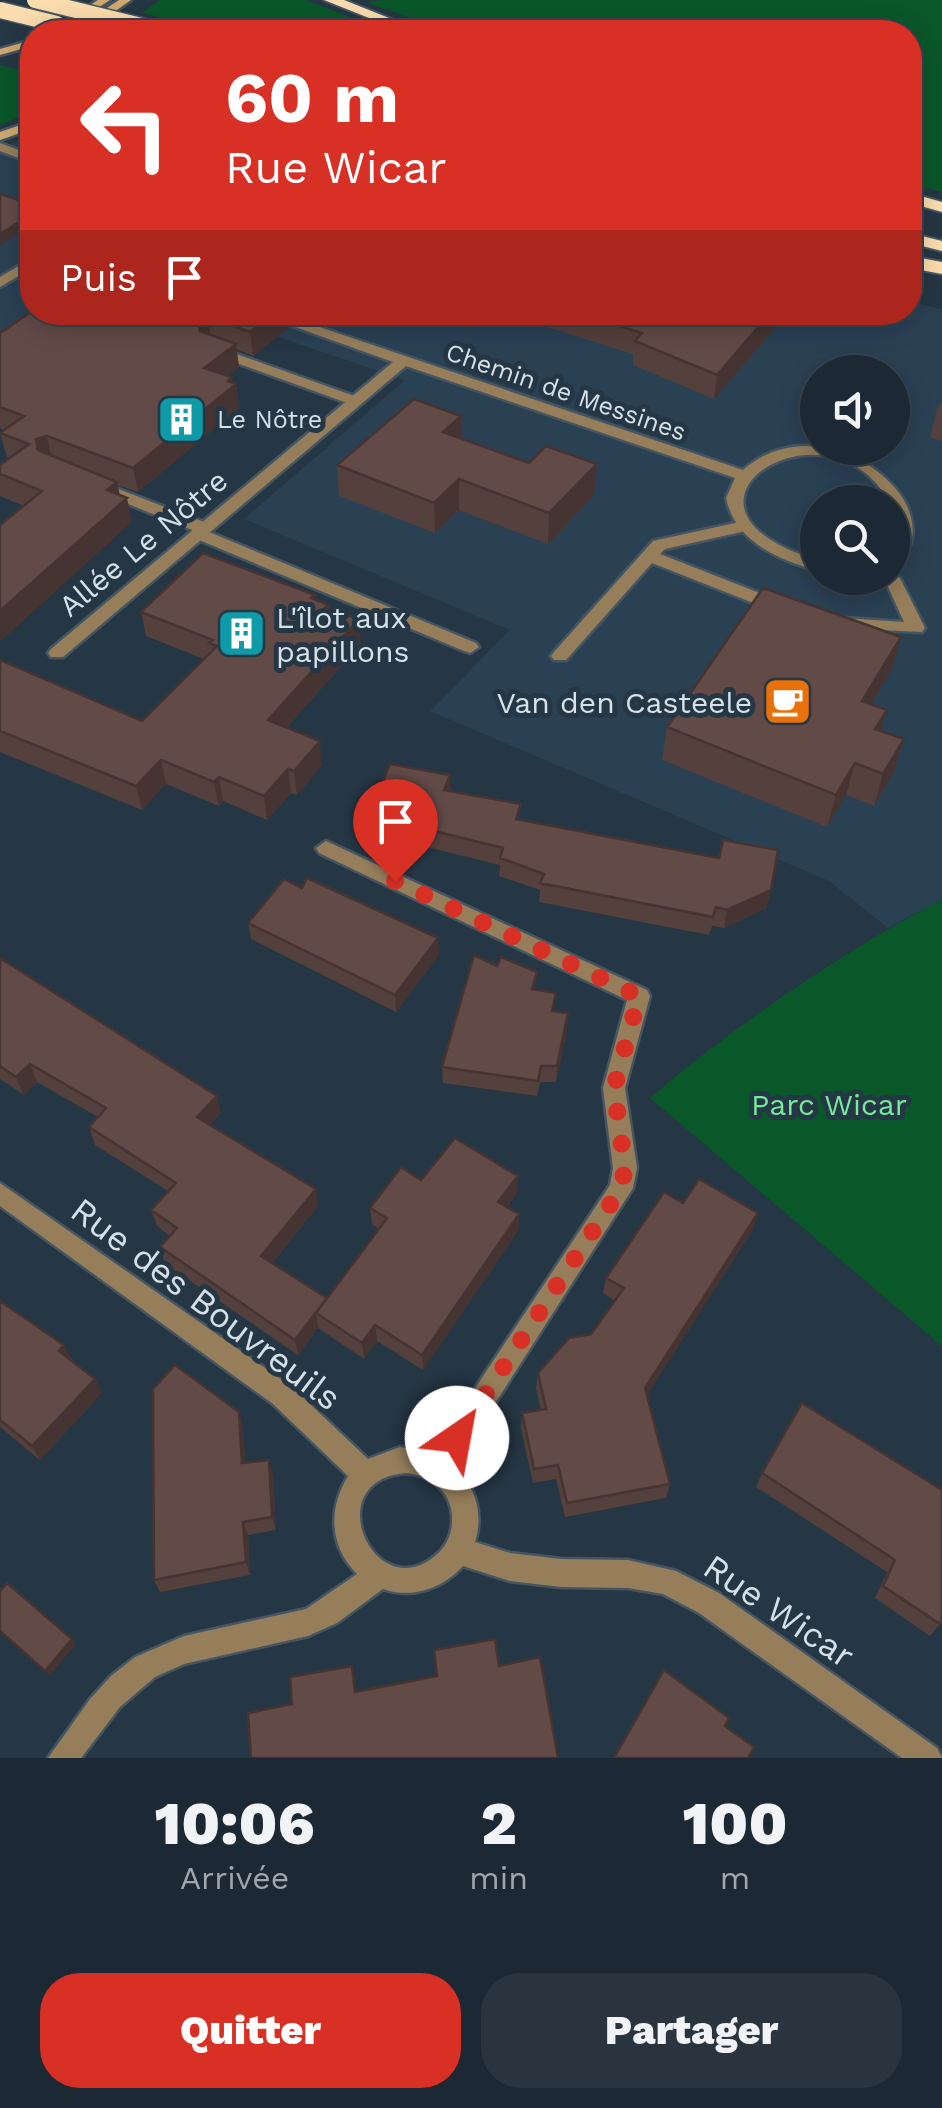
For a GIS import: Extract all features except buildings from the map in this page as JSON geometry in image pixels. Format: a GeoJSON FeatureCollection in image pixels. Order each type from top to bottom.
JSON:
{"type":"FeatureCollection","features":[{"type":"Feature","properties":{"kind":"highway"},"geometry":{"type":"LineString","coordinates":[[34,0],[116,20]]}},
{"type":"Feature","properties":{"kind":"highway"},"geometry":{"type":"LineString","coordinates":[[330,0],[384,20]]}},
{"type":"Feature","properties":{"kind":"highway"},"geometry":{"type":"LineString","coordinates":[[0,10],[41,20]]}},
{"type":"Feature","properties":{"kind":"main road"},"geometry":{"type":"LineString","coordinates":[[73,20],[105,0]]}},
{"type":"Feature","properties":{"kind":"main road"},"geometry":{"type":"LineString","coordinates":[[96,20],[126,0]]}},
{"type":"Feature","properties":{"kind":"street","name":"Chemin de Messines"},"geometry":{"type":"LineString","coordinates":[[298,325],[744,476]]}},
{"type":"Feature","properties":{"kind":"street"},"geometry":{"type":"LineString","coordinates":[[210,348],[355,401]]}},
{"type":"Feature","properties":{"kind":"street","name":"Allée Le Nôtre"},"geometry":{"type":"LineString","coordinates":[[56,652],[403,361]]}},
{"type":"Feature","properties":{"kind":"street"},"geometry":{"type":"LineString","coordinates":[[800,560],[773,550],[744,526],[735,498],[744,476],[777,456],[806,450],[854,454],[898,470]]}},
{"type":"Feature","properties":{"kind":"street"},"geometry":{"type":"LineString","coordinates":[[85,481],[470,648]]}},
{"type":"Feature","properties":{"kind":"street"},"geometry":{"type":"LineString","coordinates":[[560,656],[659,544],[744,526]]}},
{"type":"Feature","properties":{"kind":"street"},"geometry":{"type":"LineString","coordinates":[[910,551],[919,546]]}},
{"type":"Feature","properties":{"kind":"street"},"geometry":{"type":"LineString","coordinates":[[649,556],[794,612]]}},
{"type":"Feature","properties":{"kind":"street"},"geometry":{"type":"LineString","coordinates":[[822,620],[916,628],[900,595]]}},
{"type":"Feature","properties":{"kind":"street"},"geometry":{"type":"LineString","coordinates":[[326,848],[639,996],[614,1088],[625,1168],[621,1188],[438,1468]]}},
{"type":"Feature","properties":{"kind":"street","name":"Rue des Bouvreuils"},"geometry":{"type":"LineString","coordinates":[[0,1193],[282,1396],[366,1475]]}},
{"type":"Feature","properties":{"kind":"street"},"geometry":{"type":"LineString","coordinates":[[420,1460],[438,1468],[450,1480],[465,1513],[464,1532],[456,1550],[431,1575],[413,1581],[378,1575],[363,1563],[346,1528],[355,1490],[366,1475],[382,1464],[420,1460]]}},
{"type":"Feature","properties":{"kind":"street","name":"Rue Wicar"},"geometry":{"type":"LineString","coordinates":[[456,1550],[510,1567],[628,1574],[666,1581],[709,1603],[927,1758]]}},
{"type":"Feature","properties":{"kind":"street"},"geometry":{"type":"LineString","coordinates":[[63,1758],[111,1696],[142,1669],[194,1646],[308,1621],[378,1575]]}},
{"type":"Feature","properties":{"kind":"shaded area"},"geometry":{"type":"Polygon","coordinates":[[[20,140],[20,325],[217,325],[56,450],[0,428],[0,148],[20,140]]]}},
{"type":"Feature","properties":{"kind":"shaded area"},"geometry":{"type":"Polygon","coordinates":[[[922,305],[942,309],[942,899],[888,928],[829,881],[430,711],[510,630],[244,519],[405,380],[243,325],[922,325],[922,305]]]}},
{"type":"Feature","properties":{"kind":"green space"},"geometry":{"type":"Polygon","coordinates":[[[160,0],[305,0],[358,20],[171,20],[142,13],[160,0]]]}},
{"type":"Feature","properties":{"kind":"green space"},"geometry":{"type":"Polygon","coordinates":[[[942,0],[942,192],[922,186],[922,20],[416,20],[366,2],[942,0]]]}},
{"type":"Feature","properties":{"kind":"green space"},"geometry":{"type":"Polygon","coordinates":[[[0,65],[20,71],[20,116],[0,125],[0,65]]]}},
{"type":"Feature","properties":{"kind":"green space","name":"Parc Wicar"},"geometry":{"type":"Polygon","coordinates":[[[942,899],[942,1346],[650,1098],[791,991],[942,899]]]}},
{"type":"Feature","properties":{"kind":"place","name":"Le Nôtre"},"geometry":{"type":"Point","coordinates":[182,419]}},
{"type":"Feature","properties":{"kind":"place","name":"L'îlot aux papillons"},"geometry":{"type":"Point","coordinates":[241,634]}},
{"type":"Feature","properties":{"kind":"place","name":"Van den Casteele"},"geometry":{"type":"Point","coordinates":[787,702]}},
{"type":"Feature","properties":{"kind":"route"},"geometry":{"type":"LineString","coordinates":[[395,881],[639,996],[614,1088],[625,1168],[621,1188],[457,1438]]}}]}
